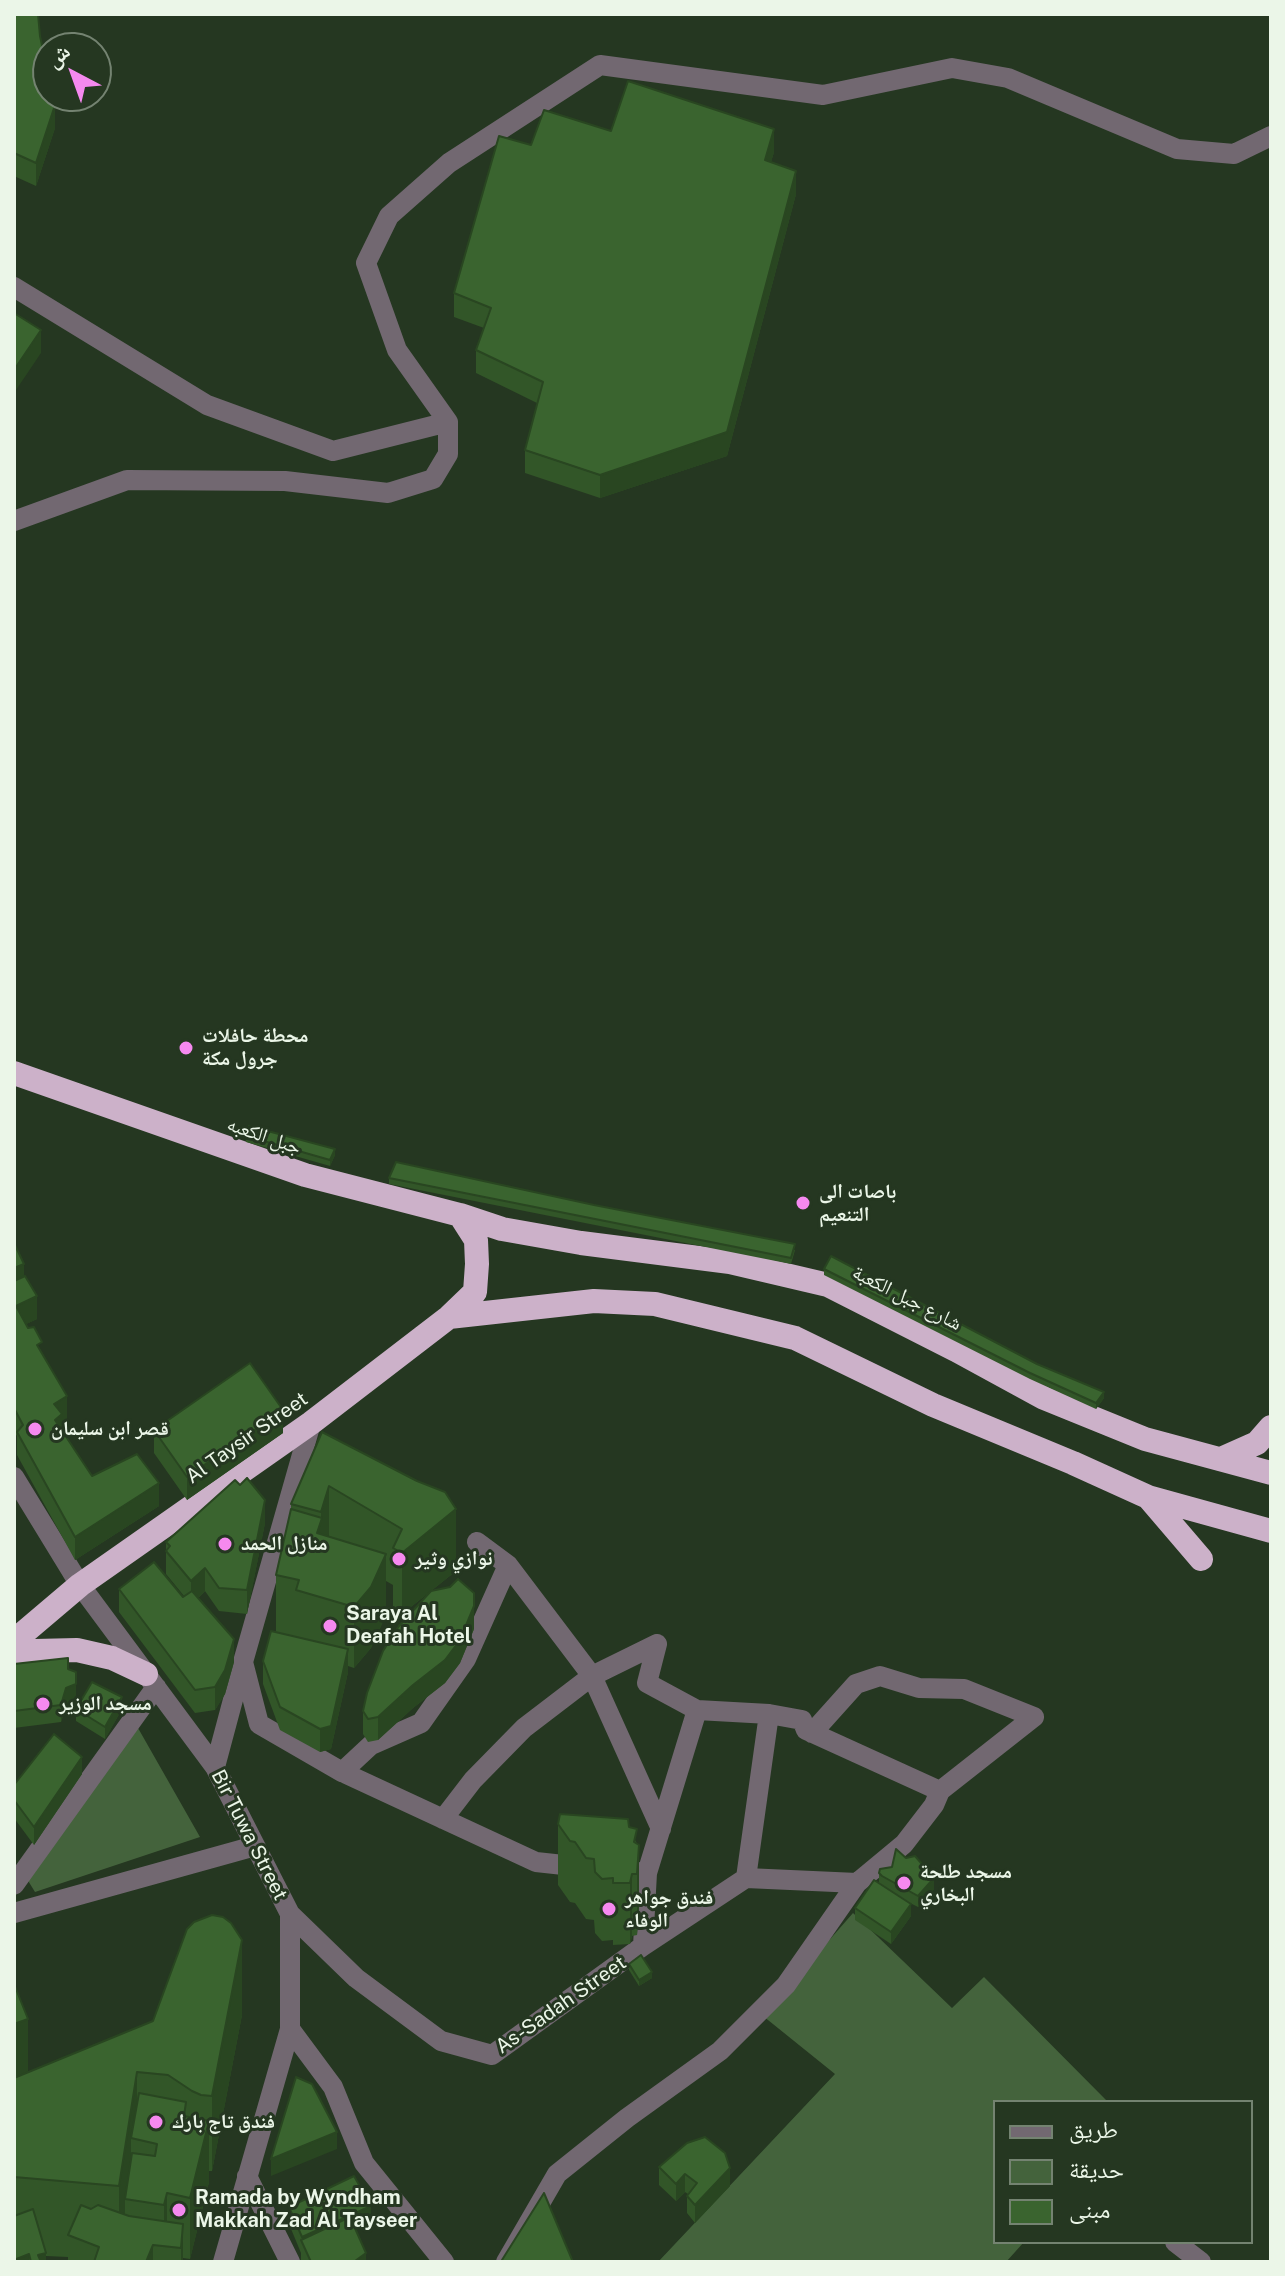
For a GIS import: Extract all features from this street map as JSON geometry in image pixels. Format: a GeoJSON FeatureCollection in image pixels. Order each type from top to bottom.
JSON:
{"type":"FeatureCollection","features":[{"type":"Feature","properties":{"kind":"highway","name":"جبل الكعبه"},"geometry":{"type":"LineString","coordinates":[[14,1073],[305,1175],[502,1229]]}},
{"type":"Feature","properties":{"kind":"highway","name":"Al Taysir Street"},"geometry":{"type":"LineString","coordinates":[[14,1641],[80,1585],[311,1423],[449,1317],[475,1292],[476,1240],[460,1215]]}},
{"type":"Feature","properties":{"kind":"highway","name":"شارع جبل الكعبة"},"geometry":{"type":"LineString","coordinates":[[502,1229],[581,1243],[730,1262],[828,1285],[1044,1398],[1145,1439],[1271,1473]]}},
{"type":"Feature","properties":{"kind":"highway"},"geometry":{"type":"LineString","coordinates":[[449,1317],[594,1301],[655,1304],[795,1338],[933,1405],[1148,1497],[1271,1531]]}},
{"type":"Feature","properties":{"kind":"highway"},"geometry":{"type":"LineString","coordinates":[[1221,1459],[1257,1443],[1271,1427]]}},
{"type":"Feature","properties":{"kind":"highway"},"geometry":{"type":"LineString","coordinates":[[1148,1497],[1201,1559]]}},
{"type":"Feature","properties":{"kind":"highway"},"geometry":{"type":"LineString","coordinates":[[14,1654],[77,1650],[112,1658],[151,1681]]}},
{"type":"Feature","properties":{"kind":"street"},"geometry":{"type":"LineString","coordinates":[[14,521],[127,480],[285,481],[388,493],[433,479],[448,454],[448,422],[397,350],[366,263],[389,216],[449,163],[600,65],[823,95],[952,68],[1008,78],[1177,149],[1234,154],[1271,136]]}},
{"type":"Feature","properties":{"kind":"street"},"geometry":{"type":"LineString","coordinates":[[14,287],[207,405],[333,451],[448,422]]}},
{"type":"Feature","properties":{"kind":"street"},"geometry":{"type":"LineString","coordinates":[[215,1767],[311,1423]]}},
{"type":"Feature","properties":{"kind":"street","name":"Bir Tuwa Street"},"geometry":{"type":"LineString","coordinates":[[14,1477],[80,1585],[215,1767],[290,1914],[290,2029],[223,2262]]}},
{"type":"Feature","properties":{"kind":"street"},"geometry":{"type":"LineString","coordinates":[[477,1542],[508,1565],[592,1676],[661,1829]]}},
{"type":"Feature","properties":{"kind":"street"},"geometry":{"type":"LineString","coordinates":[[342,1772],[371,1745],[421,1723],[466,1659],[508,1565]]}},
{"type":"Feature","properties":{"kind":"street"},"geometry":{"type":"LineString","coordinates":[[443,1819],[473,1780],[524,1728],[592,1676],[657,1644],[647,1683],[697,1710],[769,1714],[802,1720],[806,1730],[940,1791]]}},
{"type":"Feature","properties":{"kind":"street"},"geometry":{"type":"LineString","coordinates":[[243,1662],[259,1724],[342,1772],[536,1862],[647,1873]]}},
{"type":"Feature","properties":{"kind":"street"},"geometry":{"type":"LineString","coordinates":[[506,2262],[557,2174],[627,2118],[720,2051],[786,1985],[857,1883],[904,1844],[934,1805],[940,1791],[1034,1717],[964,1689],[919,1688],[880,1676],[856,1684],[812,1733]]}},
{"type":"Feature","properties":{"kind":"street"},"geometry":{"type":"LineString","coordinates":[[14,1885],[151,1681]]}},
{"type":"Feature","properties":{"kind":"street"},"geometry":{"type":"LineString","coordinates":[[643,1946],[647,1873],[697,1710]]}},
{"type":"Feature","properties":{"kind":"street"},"geometry":{"type":"LineString","coordinates":[[769,1714],[746,1878],[857,1883]]}},
{"type":"Feature","properties":{"kind":"street"},"geometry":{"type":"LineString","coordinates":[[14,1913],[255,1846]]}},
{"type":"Feature","properties":{"kind":"street","name":"As-Sadah Street"},"geometry":{"type":"LineString","coordinates":[[290,1914],[356,1978],[441,2041],[492,2055],[643,1946],[746,1878]]}},
{"type":"Feature","properties":{"kind":"street"},"geometry":{"type":"LineString","coordinates":[[290,2029],[333,2087],[364,2163],[444,2262]]}},
{"type":"Feature","properties":{"kind":"street"},"geometry":{"type":"LineString","coordinates":[[247,2176],[290,2262]]}},
{"type":"Feature","properties":{"kind":"street"},"geometry":{"type":"LineString","coordinates":[[1178,2244],[1201,2262]]}},
{"type":"Feature","properties":{"kind":"green space"},"geometry":{"type":"Polygon","coordinates":[[[138,1728],[200,1837],[35,1892],[27,1879],[138,1728]]]}},
{"type":"Feature","properties":{"kind":"green space"},"geometry":{"type":"Polygon","coordinates":[[[853,1913],[952,2008],[984,1977],[1106,2100],[993,2100],[993,2244],[1022,2244],[1006,2262],[658,2262],[835,2074],[763,2016],[853,1913]]]}},
{"type":"Feature","properties":{"kind":"building"},"geometry":{"type":"Polygon","coordinates":[[[14,14],[38,14],[40,32],[32,32],[32,112],[53,112],[36,163],[14,153],[14,14]]]}},
{"type":"Feature","properties":{"kind":"building"},"geometry":{"type":"Polygon","coordinates":[[[628,81],[774,129],[765,160],[796,171],[727,432],[600,475],[525,450],[543,382],[476,350],[491,308],[454,293],[499,136],[531,145],[544,110],[611,131],[628,81]]]}},
{"type":"Feature","properties":{"kind":"building"},"geometry":{"type":"Polygon","coordinates":[[[14,313],[41,330],[14,370],[14,313]]]}},
{"type":"Feature","properties":{"kind":"building"},"geometry":{"type":"Polygon","coordinates":[[[249,1126],[335,1149],[330,1160],[246,1136],[249,1126]]]}},
{"type":"Feature","properties":{"kind":"building"},"geometry":{"type":"Polygon","coordinates":[[[396,1162],[795,1244],[791,1258],[389,1178],[396,1162]]]}},
{"type":"Feature","properties":{"kind":"building"},"geometry":{"type":"Polygon","coordinates":[[[14,1243],[24,1264],[14,1268],[14,1243]]]}},
{"type":"Feature","properties":{"kind":"building"},"geometry":{"type":"Polygon","coordinates":[[[831,1256],[1037,1364],[1104,1392],[1096,1403],[1030,1373],[824,1269],[831,1256]]]}},
{"type":"Feature","properties":{"kind":"building","name":"قصر ابن سليمان"},"geometry":{"type":"Polygon","coordinates":[[[25,1276],[37,1296],[16,1306],[28,1328],[34,1327],[42,1342],[37,1345],[67,1396],[54,1404],[62,1414],[55,1420],[92,1476],[137,1454],[159,1483],[75,1537],[17,1432],[23,1425],[14,1408],[14,1281],[25,1276]]]}},
{"type":"Feature","properties":{"kind":"building"},"geometry":{"type":"Polygon","coordinates":[[[250,1363],[283,1410],[187,1477],[154,1430],[250,1363]]]}},
{"type":"Feature","properties":{"kind":"building"},"geometry":{"type":"Polygon","coordinates":[[[322,1432],[445,1492],[456,1509],[402,1553],[393,1548],[402,1529],[329,1486],[321,1512],[291,1504],[322,1432]]]}},
{"type":"Feature","properties":{"kind":"building","name":"منازل الحمد"},"geometry":{"type":"Polygon","coordinates":[[[247,1478],[265,1500],[247,1590],[219,1588],[205,1568],[191,1581],[166,1551],[170,1546],[166,1542],[235,1480],[240,1485],[247,1478]]]}},
{"type":"Feature","properties":{"kind":"building"},"geometry":{"type":"Polygon","coordinates":[[[291,1509],[322,1518],[317,1533],[386,1554],[371,1587],[354,1607],[296,1590],[299,1580],[276,1575],[291,1509]]]}},
{"type":"Feature","properties":{"kind":"building"},"geometry":{"type":"Polygon","coordinates":[[[154,1562],[183,1597],[192,1591],[234,1639],[225,1670],[215,1687],[195,1690],[119,1589],[154,1562]]]}},
{"type":"Feature","properties":{"kind":"building"},"geometry":{"type":"Polygon","coordinates":[[[458,1579],[474,1593],[474,1606],[460,1640],[445,1660],[378,1717],[368,1719],[363,1711],[367,1693],[383,1651],[399,1626],[431,1591],[450,1587],[458,1579]]]}},
{"type":"Feature","properties":{"kind":"building"},"geometry":{"type":"Polygon","coordinates":[[[271,1631],[348,1649],[331,1726],[320,1729],[280,1707],[263,1661],[271,1631]]]}},
{"type":"Feature","properties":{"kind":"building"},"geometry":{"type":"Polygon","coordinates":[[[68,1658],[68,1669],[76,1672],[76,1684],[66,1688],[61,1705],[14,1711],[14,1664],[68,1658]]]}},
{"type":"Feature","properties":{"kind":"building"},"geometry":{"type":"Polygon","coordinates":[[[92,1682],[122,1697],[105,1727],[76,1709],[92,1682]]]}},
{"type":"Feature","properties":{"kind":"building"},"geometry":{"type":"Polygon","coordinates":[[[54,1734],[82,1757],[34,1827],[14,1800],[14,1785],[54,1734]]]}},
{"type":"Feature","properties":{"kind":"building"},"geometry":{"type":"Polygon","coordinates":[[[560,1814],[628,1819],[629,1827],[637,1829],[634,1842],[639,1845],[637,1874],[632,1874],[630,1883],[613,1883],[613,1878],[602,1879],[595,1872],[594,1859],[586,1858],[558,1824],[560,1814]]]}},
{"type":"Feature","properties":{"kind":"building"},"geometry":{"type":"Polygon","coordinates":[[[896,1849],[906,1858],[915,1856],[934,1878],[918,1896],[879,1873],[880,1869],[892,1867],[896,1849]]]}},
{"type":"Feature","properties":{"kind":"building"},"geometry":{"type":"Polygon","coordinates":[[[874,1880],[911,1904],[891,1932],[855,1908],[874,1880]]]}},
{"type":"Feature","properties":{"kind":"building"},"geometry":{"type":"Polygon","coordinates":[[[212,1915],[223,1917],[231,1923],[242,1940],[212,2096],[192,2091],[168,2075],[137,2072],[119,2186],[14,2177],[14,2078],[153,2021],[187,1929],[194,1922],[212,1915]]]}},
{"type":"Feature","properties":{"kind":"building"},"geometry":{"type":"Polygon","coordinates":[[[641,1955],[652,1972],[639,1980],[629,1964],[641,1955]]]}},
{"type":"Feature","properties":{"kind":"building"},"geometry":{"type":"Polygon","coordinates":[[[14,1984],[28,2019],[14,2024],[14,1984]]]}},
{"type":"Feature","properties":{"kind":"building"},"geometry":{"type":"Polygon","coordinates":[[[296,2077],[312,2084],[337,2132],[271,2159],[296,2077]]]}},
{"type":"Feature","properties":{"kind":"building"},"geometry":{"type":"Polygon","coordinates":[[[139,2093],[186,2102],[184,2116],[209,2121],[190,2198],[167,2193],[164,2205],[125,2199],[132,2153],[155,2156],[157,2144],[131,2138],[139,2093]]]}},
{"type":"Feature","properties":{"kind":"building"},"geometry":{"type":"Polygon","coordinates":[[[705,2137],[725,2153],[730,2168],[695,2205],[687,2196],[697,2183],[685,2174],[676,2184],[659,2167],[687,2143],[705,2137]]]}},
{"type":"Feature","properties":{"kind":"building"},"geometry":{"type":"Polygon","coordinates":[[[354,2176],[371,2206],[302,2237],[289,2207],[354,2176]]]}},
{"type":"Feature","properties":{"kind":"building"},"geometry":{"type":"Polygon","coordinates":[[[544,2193],[573,2262],[502,2262],[502,2260],[544,2193]]]}},
{"type":"Feature","properties":{"kind":"building"},"geometry":{"type":"Polygon","coordinates":[[[81,2205],[91,2209],[98,2205],[129,2216],[183,2224],[181,2248],[153,2245],[146,2262],[94,2262],[99,2247],[68,2235],[81,2205]]]}},
{"type":"Feature","properties":{"kind":"building"},"geometry":{"type":"Polygon","coordinates":[[[33,2209],[46,2253],[38,2255],[41,2262],[31,2262],[29,2254],[14,2260],[14,2216],[33,2209]]]}},
{"type":"Feature","properties":{"kind":"building"},"geometry":{"type":"Polygon","coordinates":[[[350,2217],[366,2253],[355,2262],[311,2262],[301,2240],[350,2217]]]}},
{"type":"Feature","properties":{"kind":"place","name":"محطة حافلات جرول مكة"},"geometry":{"type":"Point","coordinates":[186,1048]}},
{"type":"Feature","properties":{"kind":"place","name":"باصات الى التنعيم"},"geometry":{"type":"Point","coordinates":[803,1203]}},
{"type":"Feature","properties":{"kind":"place","name":"قصر ابن سليمان"},"geometry":{"type":"Point","coordinates":[35,1429]}},
{"type":"Feature","properties":{"kind":"place","name":"منازل الحمد"},"geometry":{"type":"Point","coordinates":[225,1544]}},
{"type":"Feature","properties":{"kind":"place","name":"نوازي وثير"},"geometry":{"type":"Point","coordinates":[399,1559]}},
{"type":"Feature","properties":{"kind":"place","name":"Saraya Al Deafah Hotel"},"geometry":{"type":"Point","coordinates":[330,1626]}},
{"type":"Feature","properties":{"kind":"place","name":"مسجد الوزير"},"geometry":{"type":"Point","coordinates":[43,1704]}},
{"type":"Feature","properties":{"kind":"place","name":"مسجد طلحة البخاري"},"geometry":{"type":"Point","coordinates":[904,1883]}},
{"type":"Feature","properties":{"kind":"place","name":"فندق جواهر الوفاء"},"geometry":{"type":"Point","coordinates":[609,1909]}},
{"type":"Feature","properties":{"kind":"place","name":"فندق تاج بارك"},"geometry":{"type":"Point","coordinates":[156,2122]}},
{"type":"Feature","properties":{"kind":"place","name":"Ramada by Wyndham Makkah Zad Al Tayseer"},"geometry":{"type":"Point","coordinates":[179,2210]}}]}
